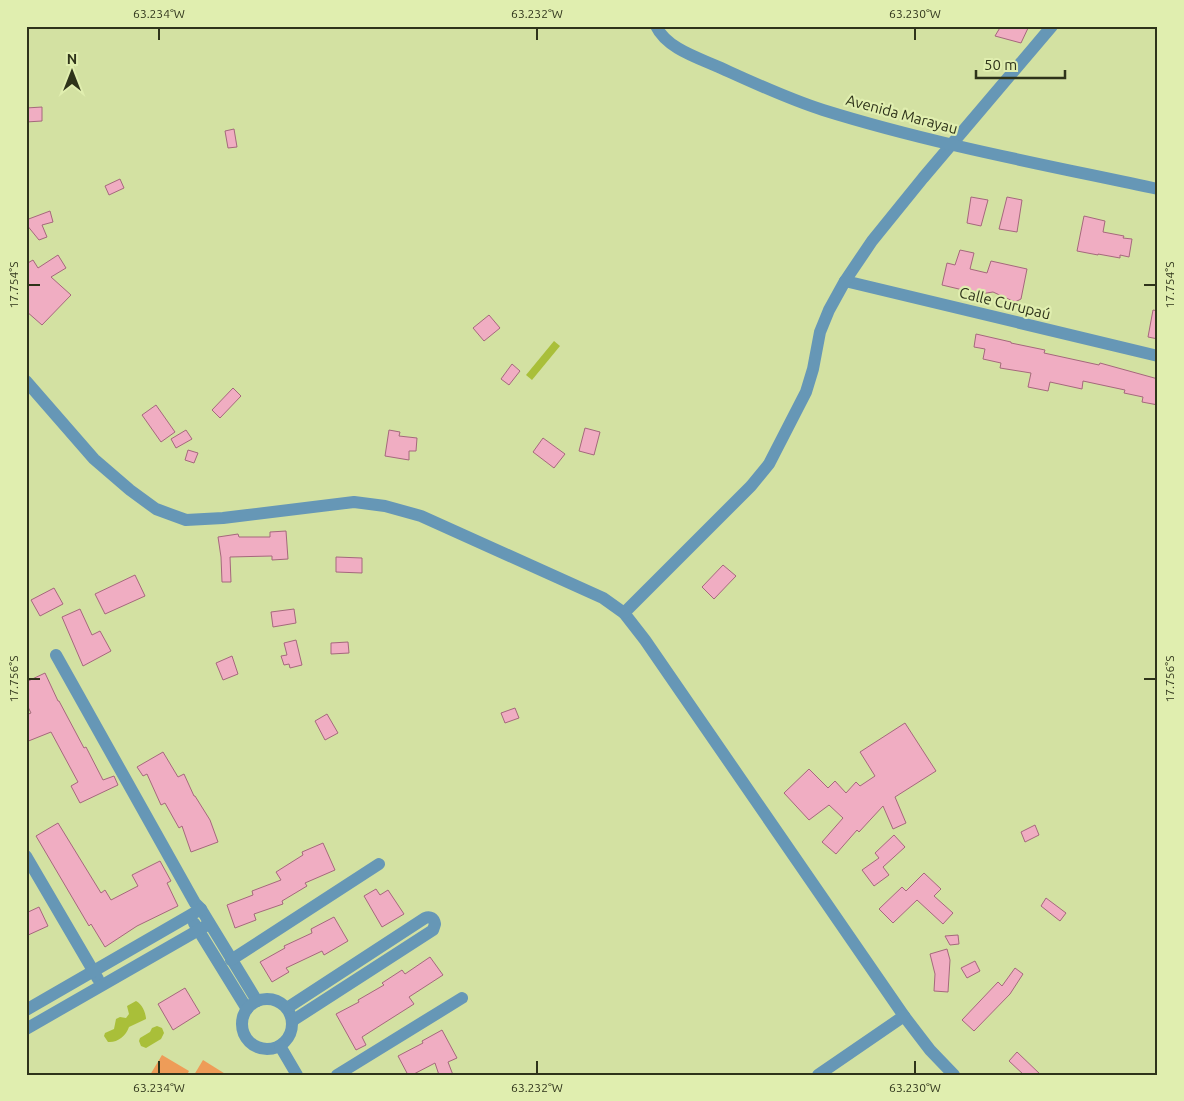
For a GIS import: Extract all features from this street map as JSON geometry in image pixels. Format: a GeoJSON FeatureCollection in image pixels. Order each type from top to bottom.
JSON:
{"type":"FeatureCollection","features":[{"type":"Feature","properties":{"kind":"street","name":"Avenida Marayau"},"geometry":{"type":"LineString","coordinates":[[656,26],[659,32],[674,46],[763,87],[821,110],[952,145],[1158,190]]}},
{"type":"Feature","properties":{"kind":"street"},"geometry":{"type":"LineString","coordinates":[[624,613],[751,486],[769,464],[806,392],[813,369],[820,332],[829,310],[846,281],[872,241],[1052,26]]}},
{"type":"Feature","properties":{"kind":"street","name":"Calle Curupaú"},"geometry":{"type":"LineString","coordinates":[[846,281],[1158,356]]}},
{"type":"Feature","properties":{"kind":"street"},"geometry":{"type":"LineString","coordinates":[[26,381],[94,460],[156,509],[186,520],[223,518],[354,502],[385,506],[421,516],[603,598],[624,613],[904,1016],[930,1050],[954,1075]]}},
{"type":"Feature","properties":{"kind":"street"},"geometry":{"type":"LineString","coordinates":[[56,655],[198,906],[204,927],[247,1009]]}},
{"type":"Feature","properties":{"kind":"street"},"geometry":{"type":"LineString","coordinates":[[26,856],[102,986]]}},
{"type":"Feature","properties":{"kind":"street"},"geometry":{"type":"LineString","coordinates":[[231,960],[379,864]]}},
{"type":"Feature","properties":{"kind":"street"},"geometry":{"type":"LineString","coordinates":[[26,1010],[189,916],[198,906]]}},
{"type":"Feature","properties":{"kind":"street"},"geometry":{"type":"LineString","coordinates":[[189,916],[204,927],[231,960],[257,1001]]}},
{"type":"Feature","properties":{"kind":"street"},"geometry":{"type":"LineString","coordinates":[[286,1008],[425,918],[430,917],[434,919],[433,930],[292,1021]]}},
{"type":"Feature","properties":{"kind":"street"},"geometry":{"type":"LineString","coordinates":[[26,1029],[204,927]]}},
{"type":"Feature","properties":{"kind":"street"},"geometry":{"type":"LineString","coordinates":[[337,1075],[462,998]]}},
{"type":"Feature","properties":{"kind":"street"},"geometry":{"type":"LineString","coordinates":[[273,999],[286,1008],[292,1021],[292,1031],[287,1040],[280,1046],[270,1049],[260,1048],[252,1044],[245,1037],[242,1018],[247,1009],[257,1001],[273,999]]}},
{"type":"Feature","properties":{"kind":"street"},"geometry":{"type":"LineString","coordinates":[[818,1075],[904,1016]]}},
{"type":"Feature","properties":{"kind":"street"},"geometry":{"type":"LineString","coordinates":[[280,1046],[297,1075]]}},
{"type":"Feature","properties":{"kind":"shaded area"},"geometry":{"type":"Polygon","coordinates":[[[554,341],[560,346],[532,380],[526,375],[554,341]]]}},
{"type":"Feature","properties":{"kind":"shaded area"},"geometry":{"type":"Polygon","coordinates":[[[136,1001],[143,1009],[146,1019],[129,1027],[126,1033],[118,1040],[108,1042],[104,1036],[105,1033],[114,1029],[116,1019],[120,1017],[126,1018],[129,1014],[127,1006],[136,1001]]]}},
{"type":"Feature","properties":{"kind":"shaded area"},"geometry":{"type":"Polygon","coordinates":[[[157,1026],[162,1028],[164,1033],[161,1039],[146,1048],[141,1046],[140,1038],[157,1026]]]}},
{"type":"Feature","properties":{"kind":"shaded area"},"geometry":{"type":"Polygon","coordinates":[[[162,1055],[189,1071],[187,1075],[150,1075],[162,1055]]]}},
{"type":"Feature","properties":{"kind":"shaded area"},"geometry":{"type":"Polygon","coordinates":[[[203,1060],[227,1075],[194,1075],[203,1060]]]}},
{"type":"Feature","properties":{"kind":"building"},"geometry":{"type":"Polygon","coordinates":[[[1001,26],[1029,26],[1021,43],[995,36],[1001,26]]]}},
{"type":"Feature","properties":{"kind":"building"},"geometry":{"type":"Polygon","coordinates":[[[42,107],[42,121],[26,122],[26,108],[42,107]]]}},
{"type":"Feature","properties":{"kind":"building"},"geometry":{"type":"Polygon","coordinates":[[[234,129],[237,147],[228,148],[225,131],[234,129]]]}},
{"type":"Feature","properties":{"kind":"building"},"geometry":{"type":"Polygon","coordinates":[[[120,179],[124,188],[109,195],[105,186],[120,179]]]}},
{"type":"Feature","properties":{"kind":"building"},"geometry":{"type":"Polygon","coordinates":[[[971,197],[988,200],[981,226],[967,223],[971,197]]]}},
{"type":"Feature","properties":{"kind":"building"},"geometry":{"type":"Polygon","coordinates":[[[1007,197],[1022,200],[1017,232],[999,229],[1007,197]]]}},
{"type":"Feature","properties":{"kind":"building"},"geometry":{"type":"Polygon","coordinates":[[[50,211],[53,222],[42,225],[47,237],[39,240],[26,224],[26,220],[50,211]]]}},
{"type":"Feature","properties":{"kind":"building"},"geometry":{"type":"Polygon","coordinates":[[[1084,216],[1105,221],[1103,232],[1132,239],[1129,257],[1120,255],[1120,258],[1077,251],[1084,216]]]}},
{"type":"Feature","properties":{"kind":"building"},"geometry":{"type":"Polygon","coordinates":[[[960,250],[974,253],[970,269],[987,273],[991,261],[1027,269],[1021,299],[1015,302],[993,292],[980,294],[942,285],[947,263],[955,265],[960,250]]]}},
{"type":"Feature","properties":{"kind":"building"},"geometry":{"type":"Polygon","coordinates":[[[58,255],[66,268],[51,277],[71,295],[42,325],[26,311],[26,264],[33,260],[38,268],[58,255]]]}},
{"type":"Feature","properties":{"kind":"building"},"geometry":{"type":"Polygon","coordinates":[[[1153,310],[1158,311],[1158,339],[1148,337],[1153,310]]]}},
{"type":"Feature","properties":{"kind":"building"},"geometry":{"type":"Polygon","coordinates":[[[489,315],[500,328],[484,341],[473,328],[489,315]]]}},
{"type":"Feature","properties":{"kind":"building"},"geometry":{"type":"Polygon","coordinates":[[[976,334],[1045,350],[1044,353],[1099,365],[1100,363],[1158,379],[1158,405],[1142,402],[1143,397],[1124,393],[1125,390],[1083,381],[1082,389],[1050,382],[1048,391],[1028,387],[1031,373],[1000,368],[1001,363],[983,359],[985,349],[974,347],[976,334]]]}},
{"type":"Feature","properties":{"kind":"building"},"geometry":{"type":"Polygon","coordinates":[[[512,364],[520,371],[509,385],[501,379],[512,364]]]}},
{"type":"Feature","properties":{"kind":"building"},"geometry":{"type":"Polygon","coordinates":[[[233,388],[241,396],[220,418],[212,410],[233,388]]]}},
{"type":"Feature","properties":{"kind":"building"},"geometry":{"type":"Polygon","coordinates":[[[156,405],[175,432],[161,442],[142,415],[156,405]]]}},
{"type":"Feature","properties":{"kind":"building"},"geometry":{"type":"Polygon","coordinates":[[[585,428],[600,432],[594,455],[579,451],[585,428]]]}},
{"type":"Feature","properties":{"kind":"building"},"geometry":{"type":"Polygon","coordinates":[[[186,430],[192,439],[176,448],[171,439],[186,430]]]}},
{"type":"Feature","properties":{"kind":"building"},"geometry":{"type":"Polygon","coordinates":[[[389,430],[400,432],[399,436],[417,438],[416,451],[409,451],[409,460],[385,456],[389,430]]]}},
{"type":"Feature","properties":{"kind":"building"},"geometry":{"type":"Polygon","coordinates":[[[543,438],[565,454],[554,468],[533,452],[543,438]]]}},
{"type":"Feature","properties":{"kind":"building"},"geometry":{"type":"Polygon","coordinates":[[[188,450],[198,453],[194,463],[185,460],[188,450]]]}},
{"type":"Feature","properties":{"kind":"building"},"geometry":{"type":"Polygon","coordinates":[[[286,531],[288,559],[272,560],[272,556],[230,557],[231,582],[222,582],[218,537],[238,534],[239,537],[270,537],[270,532],[286,531]]]}},
{"type":"Feature","properties":{"kind":"building"},"geometry":{"type":"Polygon","coordinates":[[[336,557],[362,558],[362,573],[336,572],[336,557]]]}},
{"type":"Feature","properties":{"kind":"building"},"geometry":{"type":"Polygon","coordinates":[[[723,565],[736,576],[714,599],[702,587],[723,565]]]}},
{"type":"Feature","properties":{"kind":"building"},"geometry":{"type":"Polygon","coordinates":[[[135,575],[145,596],[105,614],[95,594],[135,575]]]}},
{"type":"Feature","properties":{"kind":"building"},"geometry":{"type":"Polygon","coordinates":[[[54,588],[63,604],[40,616],[31,600],[54,588]]]}},
{"type":"Feature","properties":{"kind":"building"},"geometry":{"type":"Polygon","coordinates":[[[80,609],[92,635],[100,631],[111,651],[83,666],[62,617],[80,609]]]}},
{"type":"Feature","properties":{"kind":"building"},"geometry":{"type":"Polygon","coordinates":[[[294,609],[296,623],[273,627],[271,612],[294,609]]]}},
{"type":"Feature","properties":{"kind":"building"},"geometry":{"type":"Polygon","coordinates":[[[296,640],[302,665],[290,668],[289,664],[284,665],[281,656],[287,655],[284,643],[296,640]]]}},
{"type":"Feature","properties":{"kind":"building"},"geometry":{"type":"Polygon","coordinates":[[[348,642],[349,653],[331,654],[331,643],[348,642]]]}},
{"type":"Feature","properties":{"kind":"building"},"geometry":{"type":"Polygon","coordinates":[[[232,656],[238,674],[223,680],[216,663],[232,656]]]}},
{"type":"Feature","properties":{"kind":"building"},"geometry":{"type":"Polygon","coordinates":[[[45,673],[58,701],[84,748],[86,747],[103,780],[114,776],[118,785],[80,803],[71,786],[78,782],[51,732],[26,742],[26,715],[31,713],[26,703],[26,682],[45,673]]]}},
{"type":"Feature","properties":{"kind":"building"},"geometry":{"type":"Polygon","coordinates":[[[515,708],[519,718],[505,723],[501,713],[515,708]]]}},
{"type":"Feature","properties":{"kind":"building"},"geometry":{"type":"Polygon","coordinates":[[[327,714],[338,733],[325,740],[315,721],[327,714]]]}},
{"type":"Feature","properties":{"kind":"building"},"geometry":{"type":"Polygon","coordinates":[[[905,723],[936,771],[895,797],[906,823],[893,829],[883,806],[859,832],[857,830],[836,854],[822,842],[843,818],[829,805],[809,820],[784,793],[809,769],[828,788],[835,781],[846,793],[856,782],[860,786],[875,776],[860,752],[905,723]]]}},
{"type":"Feature","properties":{"kind":"building"},"geometry":{"type":"Polygon","coordinates":[[[163,752],[178,777],[184,774],[194,796],[210,820],[218,842],[191,852],[182,826],[179,828],[165,803],[161,805],[147,774],[143,776],[137,767],[163,752]]]}},
{"type":"Feature","properties":{"kind":"building"},"geometry":{"type":"Polygon","coordinates":[[[58,823],[101,893],[105,890],[111,900],[138,886],[132,875],[160,861],[171,881],[167,883],[178,906],[137,926],[105,947],[91,924],[89,926],[36,836],[58,823]]]}},
{"type":"Feature","properties":{"kind":"building"},"geometry":{"type":"Polygon","coordinates":[[[1035,825],[1039,835],[1025,842],[1021,832],[1035,825]]]}},
{"type":"Feature","properties":{"kind":"building"},"geometry":{"type":"Polygon","coordinates":[[[894,835],[905,847],[883,867],[889,875],[874,886],[862,870],[879,858],[875,853],[894,835]]]}},
{"type":"Feature","properties":{"kind":"building"},"geometry":{"type":"Polygon","coordinates":[[[323,843],[335,870],[305,883],[307,886],[282,901],[283,904],[254,914],[256,920],[235,928],[227,905],[253,895],[252,891],[281,880],[276,872],[303,855],[302,852],[323,843]]]}},
{"type":"Feature","properties":{"kind":"building"},"geometry":{"type":"Polygon","coordinates":[[[924,873],[941,889],[934,896],[953,913],[943,924],[917,900],[893,923],[879,909],[902,887],[906,891],[924,873]]]}},
{"type":"Feature","properties":{"kind":"building"},"geometry":{"type":"Polygon","coordinates":[[[376,889],[380,895],[388,890],[404,914],[382,927],[364,896],[376,889]]]}},
{"type":"Feature","properties":{"kind":"building"},"geometry":{"type":"Polygon","coordinates":[[[1046,898],[1066,913],[1060,921],[1041,906],[1046,898]]]}},
{"type":"Feature","properties":{"kind":"building"},"geometry":{"type":"Polygon","coordinates":[[[39,907],[48,926],[26,936],[26,913],[39,907]]]}},
{"type":"Feature","properties":{"kind":"building"},"geometry":{"type":"Polygon","coordinates":[[[334,917],[348,941],[324,955],[322,951],[286,968],[289,972],[272,982],[260,962],[285,948],[284,946],[312,933],[311,929],[334,917]]]}},
{"type":"Feature","properties":{"kind":"building"},"geometry":{"type":"Polygon","coordinates":[[[958,935],[959,944],[950,945],[945,936],[958,935]]]}},
{"type":"Feature","properties":{"kind":"building"},"geometry":{"type":"Polygon","coordinates":[[[947,949],[950,960],[948,992],[934,991],[935,974],[930,954],[947,949]]]}},
{"type":"Feature","properties":{"kind":"building"},"geometry":{"type":"Polygon","coordinates":[[[430,957],[443,975],[409,997],[414,1004],[362,1037],[366,1045],[356,1050],[336,1014],[359,1002],[358,1000],[384,985],[382,983],[402,970],[405,974],[430,957]]]}},
{"type":"Feature","properties":{"kind":"building"},"geometry":{"type":"Polygon","coordinates":[[[975,961],[980,971],[967,978],[961,968],[975,961]]]}},
{"type":"Feature","properties":{"kind":"building"},"geometry":{"type":"Polygon","coordinates":[[[1015,968],[1023,974],[1010,994],[974,1031],[962,1020],[998,982],[1002,986],[1015,968]]]}},
{"type":"Feature","properties":{"kind":"building"},"geometry":{"type":"Polygon","coordinates":[[[185,988],[200,1013],[173,1030],[158,1004],[185,988]]]}},
{"type":"Feature","properties":{"kind":"building"},"geometry":{"type":"Polygon","coordinates":[[[442,1030],[457,1058],[448,1062],[453,1075],[439,1075],[435,1063],[412,1075],[408,1075],[398,1056],[423,1043],[422,1041],[442,1030]]]}},
{"type":"Feature","properties":{"kind":"building"},"geometry":{"type":"Polygon","coordinates":[[[1017,1052],[1041,1075],[1024,1075],[1009,1061],[1017,1052]]]}}]}
